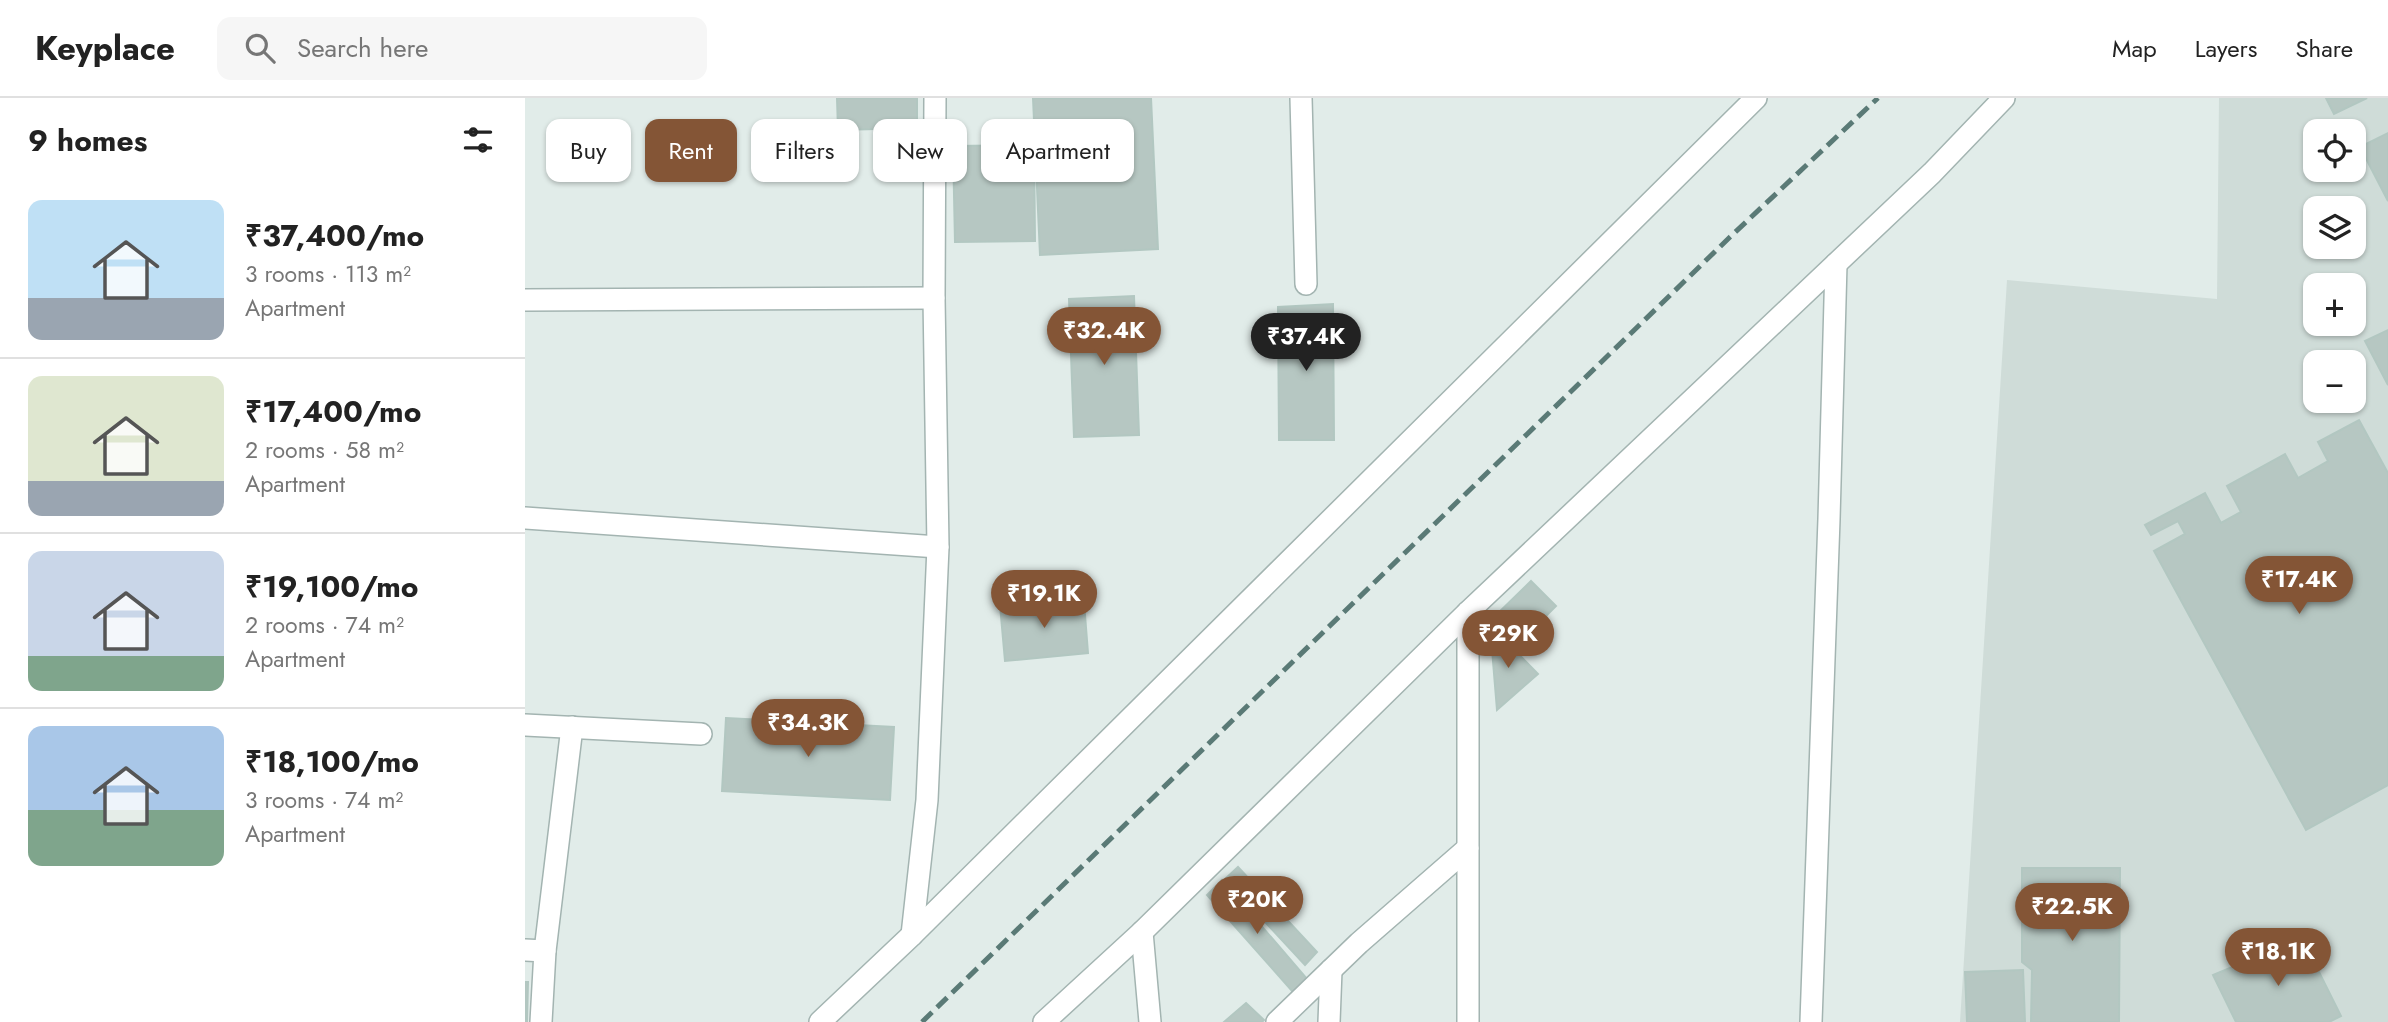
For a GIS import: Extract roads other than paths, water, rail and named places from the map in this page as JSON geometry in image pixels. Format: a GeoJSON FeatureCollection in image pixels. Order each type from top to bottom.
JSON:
{"type":"FeatureCollection","features":[{"type":"Feature","properties":{"kind":"street"},"geometry":{"type":"LineString","coordinates":[[912,934],[927,800],[938,547],[934,298],[935,98]]}},
{"type":"Feature","properties":{"kind":"street"},"geometry":{"type":"LineString","coordinates":[[1301,98],[1306,284]]}},
{"type":"Feature","properties":{"kind":"street"},"geometry":{"type":"LineString","coordinates":[[820,1022],[1756,98]]}},
{"type":"Feature","properties":{"kind":"street"},"geometry":{"type":"LineString","coordinates":[[1044,1022],[1142,932],[1468,612],[1932,173],[2004,98]]}},
{"type":"Feature","properties":{"kind":"street"},"geometry":{"type":"LineString","coordinates":[[1811,1022],[1836,264]]}},
{"type":"Feature","properties":{"kind":"street"},"geometry":{"type":"LineString","coordinates":[[525,300],[934,298]]}},
{"type":"Feature","properties":{"kind":"street"},"geometry":{"type":"LineString","coordinates":[[525,519],[938,547]]}},
{"type":"Feature","properties":{"kind":"street"},"geometry":{"type":"LineString","coordinates":[[1468,612],[1468,1022]]}},
{"type":"Feature","properties":{"kind":"street"},"geometry":{"type":"LineString","coordinates":[[525,725],[701,734]]}},
{"type":"Feature","properties":{"kind":"street"},"geometry":{"type":"LineString","coordinates":[[541,1022],[535,950],[572,727]]}},
{"type":"Feature","properties":{"kind":"street"},"geometry":{"type":"LineString","coordinates":[[1277,1022],[1468,848]]}},
{"type":"Feature","properties":{"kind":"street"},"geometry":{"type":"LineString","coordinates":[[1142,932],[1150,1022]]}},
{"type":"Feature","properties":{"kind":"street"},"geometry":{"type":"LineString","coordinates":[[1329,1022],[1331,970]]}},
{"type":"Feature","properties":{"kind":"railway"},"geometry":{"type":"LineString","coordinates":[[922,1022],[1730,237],[1878,98]]}}]}
